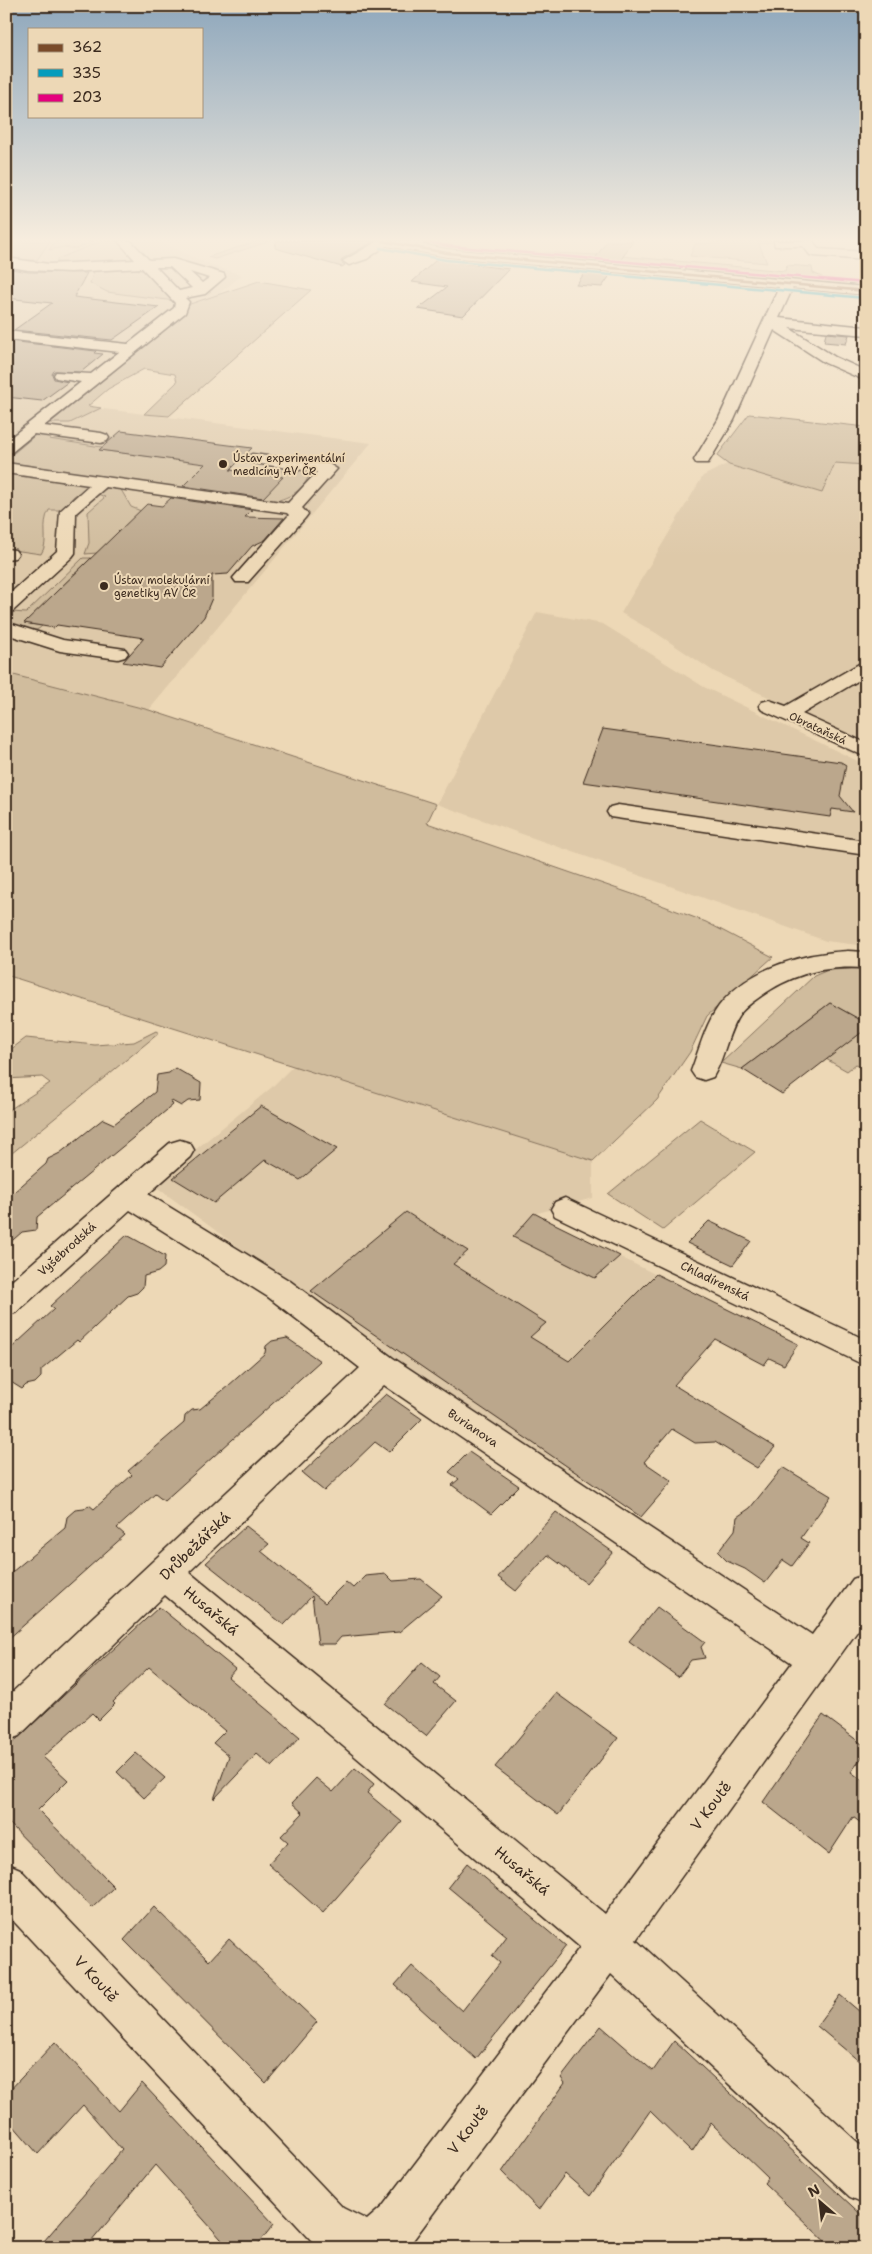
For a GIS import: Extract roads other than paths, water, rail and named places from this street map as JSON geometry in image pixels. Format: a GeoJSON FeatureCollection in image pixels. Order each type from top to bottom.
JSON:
{"type":"FeatureCollection","features":[{"type":"Feature","properties":{"kind":"street"},"geometry":{"type":"LineString","coordinates":[[107,346],[132,349]]}},
{"type":"Feature","properties":{"kind":"street"},"geometry":{"type":"LineString","coordinates":[[6,449],[135,346]]}},
{"type":"Feature","properties":{"kind":"street"},"geometry":{"type":"LineString","coordinates":[[702,460],[726,420],[760,346]]}},
{"type":"Feature","properties":{"kind":"street"},"geometry":{"type":"LineString","coordinates":[[809,346],[830,360],[866,377]]}},
{"type":"Feature","properties":{"kind":"street"},"geometry":{"type":"LineString","coordinates":[[61,375],[94,379]]}},
{"type":"Feature","properties":{"kind":"street"},"geometry":{"type":"LineString","coordinates":[[32,429],[102,438]]}},
{"type":"Feature","properties":{"kind":"street"},"geometry":{"type":"LineString","coordinates":[[252,459],[329,470],[292,509]]}},
{"type":"Feature","properties":{"kind":"street"},"geometry":{"type":"LineString","coordinates":[[6,468],[292,509],[299,514],[242,578]]}},
{"type":"Feature","properties":{"kind":"street"},"geometry":{"type":"LineString","coordinates":[[6,607],[66,553],[68,511],[102,482]]}},
{"type":"Feature","properties":{"kind":"street"},"geometry":{"type":"LineString","coordinates":[[6,628],[60,645],[118,653]]}},
{"type":"Feature","properties":{"kind":"street","name":"Obrataňská"},"geometry":{"type":"LineString","coordinates":[[866,668],[778,710],[866,750]]}},
{"type":"Feature","properties":{"kind":"street"},"geometry":{"type":"LineString","coordinates":[[618,812],[866,848]]}},
{"type":"Feature","properties":{"kind":"street"},"geometry":{"type":"LineString","coordinates":[[704,1071],[731,1008],[772,977],[814,961],[866,960]]}},
{"type":"Feature","properties":{"kind":"street","name":"Vyšebrodská"},"geometry":{"type":"LineString","coordinates":[[6,1304],[180,1150]]}},
{"type":"Feature","properties":{"kind":"street","name":"Burianova"},"geometry":{"type":"LineString","coordinates":[[130,1196],[279,1289],[382,1367],[817,1659]]}},
{"type":"Feature","properties":{"kind":"street","name":"Chladírenská"},"geometry":{"type":"LineString","coordinates":[[565,1209],[866,1354]]}},
{"type":"Feature","properties":{"kind":"street","name":"Drůbežářská"},"geometry":{"type":"LineString","coordinates":[[6,1723],[166,1574],[382,1367]]}},
{"type":"Feature","properties":{"kind":"street","name":"Husařská"},"geometry":{"type":"LineString","coordinates":[[166,1574],[609,1944],[866,2181]]}},
{"type":"Feature","properties":{"kind":"street","name":"V Koutě"},"geometry":{"type":"LineString","coordinates":[[6,1884],[327,2224],[372,2248],[398,2223],[609,1944],[866,1590]]}},
{"type":"Feature","properties":{"kind":"place","name":"Ústav experimentální medicíny AV ČR"},"geometry":{"type":"Point","coordinates":[223,464]}},
{"type":"Feature","properties":{"kind":"place","name":"Ústav molekulární genetiky AV ČR"},"geometry":{"type":"Point","coordinates":[104,586]}}]}
